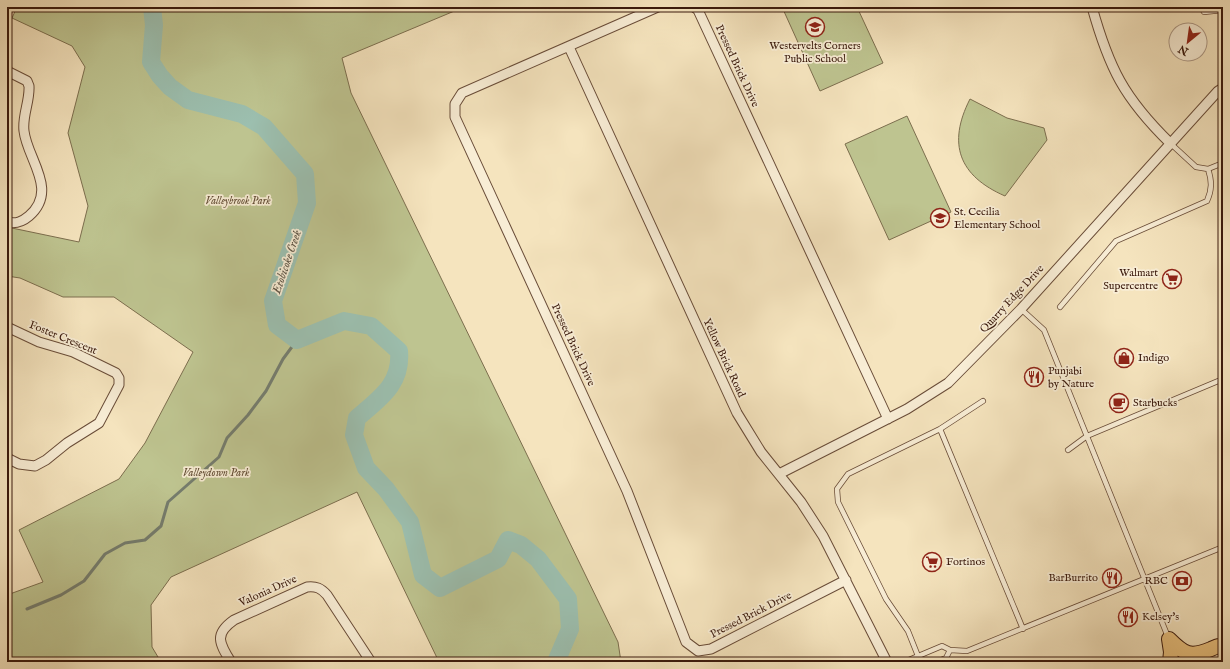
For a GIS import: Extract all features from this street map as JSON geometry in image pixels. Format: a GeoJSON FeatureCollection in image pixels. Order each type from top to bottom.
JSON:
{"type":"FeatureCollection","features":[{"type":"Feature","properties":{"kind":"main road"},"geometry":{"type":"LineString","coordinates":[[1169,639],[1181,650],[1192,655],[1199,654],[1218,646],[1223,647]]}},
{"type":"Feature","properties":{"kind":"main road"},"geometry":{"type":"LineString","coordinates":[[1169,639],[1171,652],[1170,662]]}},
{"type":"Feature","properties":{"kind":"main road"},"geometry":{"type":"LineString","coordinates":[[1202,662],[1223,652]]}},
{"type":"Feature","properties":{"kind":"street","name":"Pressed Brick Drive"},"geometry":{"type":"LineString","coordinates":[[658,7],[462,93],[455,104],[455,117],[627,491],[686,642],[698,651],[711,648],[846,580]]}},
{"type":"Feature","properties":{"kind":"street","name":"Pressed Brick Drive"},"geometry":{"type":"LineString","coordinates":[[694,7],[698,10],[888,419]]}},
{"type":"Feature","properties":{"kind":"street"},"geometry":{"type":"LineString","coordinates":[[1092,7],[1107,54],[1124,90],[1152,125],[1170,143]]}},
{"type":"Feature","properties":{"kind":"street","name":"Yellow Brick Road"},"geometry":{"type":"LineString","coordinates":[[569,47],[737,413],[761,452],[801,502],[823,536],[887,662]]}},
{"type":"Feature","properties":{"kind":"street"},"geometry":{"type":"LineString","coordinates":[[7,71],[27,81],[29,86],[24,131],[40,176],[42,188],[36,208],[29,216],[14,224],[7,222]]}},
{"type":"Feature","properties":{"kind":"street","name":"Quarry Edge Drive"},"geometry":{"type":"LineString","coordinates":[[778,474],[888,419],[948,384],[1021,310],[1170,143],[1218,91],[1223,88]]}},
{"type":"Feature","properties":{"kind":"street","name":"Foster Crescent"},"geometry":{"type":"LineString","coordinates":[[7,327],[39,342],[73,352],[116,373],[119,378],[119,385],[99,423],[67,443],[46,460],[35,466],[20,464],[7,458]]}},
{"type":"Feature","properties":{"kind":"street","name":"Valonia Drive"},"geometry":{"type":"LineString","coordinates":[[231,662],[221,644],[220,635],[225,626],[234,620],[307,587],[312,587],[321,588],[327,595],[371,662]]}},
{"type":"Feature","properties":{"kind":"lane"},"geometry":{"type":"LineString","coordinates":[[1201,7],[1204,12],[1223,10]]}},
{"type":"Feature","properties":{"kind":"lane"},"geometry":{"type":"LineString","coordinates":[[1170,143],[1196,167],[1208,169],[1223,163]]}},
{"type":"Feature","properties":{"kind":"lane"},"geometry":{"type":"LineString","coordinates":[[1060,307],[1116,241],[1207,201],[1211,190],[1208,169]]}},
{"type":"Feature","properties":{"kind":"lane"},"geometry":{"type":"LineString","coordinates":[[1021,310],[1044,330],[1169,639]]}},
{"type":"Feature","properties":{"kind":"lane"},"geometry":{"type":"LineString","coordinates":[[1068,450],[1087,436],[1223,379]]}},
{"type":"Feature","properties":{"kind":"lane"},"geometry":{"type":"LineString","coordinates":[[918,656],[901,618],[886,599],[841,509],[838,502],[837,489],[848,474],[940,428],[983,401]]}},
{"type":"Feature","properties":{"kind":"lane"},"geometry":{"type":"LineString","coordinates":[[940,428],[1023,628]]}},
{"type":"Feature","properties":{"kind":"lane"},"geometry":{"type":"LineString","coordinates":[[904,662],[942,646],[950,650],[967,651],[1223,547]]}},
{"type":"Feature","properties":{"kind":"lane"},"geometry":{"type":"LineString","coordinates":[[936,662],[946,658],[950,650]]}},
{"type":"Feature","properties":{"kind":"green space","name":"Valleybrook Park"},"geometry":{"type":"Polygon","coordinates":[[[17,7],[464,7],[342,58],[351,93],[618,642],[621,662],[439,662],[357,492],[171,577],[151,605],[152,647],[161,662],[7,662],[7,595],[43,582],[19,530],[119,479],[145,443],[193,352],[114,297],[63,297],[20,278],[7,276],[7,227],[79,242],[88,206],[68,133],[85,67],[72,46],[12,18],[17,7]]]}},
{"type":"Feature","properties":{"kind":"green space"},"geometry":{"type":"Polygon","coordinates":[[[782,7],[857,7],[883,63],[820,91],[782,7]]]}},
{"type":"Feature","properties":{"kind":"green space"},"geometry":{"type":"Polygon","coordinates":[[[970,99],[1007,118],[1044,128],[1047,140],[1005,196],[989,188],[977,179],[968,168],[962,157],[959,144],[959,130],[963,115],[970,99]]]}},
{"type":"Feature","properties":{"kind":"green space"},"geometry":{"type":"Polygon","coordinates":[[[907,116],[951,212],[889,240],[845,144],[907,116]]]}},
{"type":"Feature","properties":{"kind":"waterway","name":"Etobicoke Creek"},"geometry":{"type":"LineString","coordinates":[[152,7],[154,25],[151,62],[160,76],[170,87],[188,100],[242,114],[264,127],[305,174],[307,203],[273,301],[277,325],[297,340],[344,321],[371,326],[399,351],[399,363],[397,373],[393,381],[381,397],[357,418],[354,435],[366,468],[386,489],[410,522],[423,575],[440,588],[498,559],[508,540],[521,545],[538,559],[568,599],[570,629],[556,662]]}},
{"type":"Feature","properties":{"kind":"waterway"},"geometry":{"type":"LineString","coordinates":[[27,609],[61,595],[84,581],[105,554],[125,543],[145,540],[161,526],[168,502],[219,457],[227,438],[248,415],[266,391],[283,359],[297,340]]}},
{"type":"Feature","properties":{"kind":"place","name":"Westervelts Corners Public School"},"geometry":{"type":"Point","coordinates":[815,27]}},
{"type":"Feature","properties":{"kind":"place","name":"St. Cecilia Elementary School"},"geometry":{"type":"Point","coordinates":[940,218]}},
{"type":"Feature","properties":{"kind":"place","name":"Walmart Supercentre"},"geometry":{"type":"Point","coordinates":[1172,279]}},
{"type":"Feature","properties":{"kind":"place","name":"Indigo"},"geometry":{"type":"Point","coordinates":[1124,358]}},
{"type":"Feature","properties":{"kind":"place","name":"Punjabi by Nature"},"geometry":{"type":"Point","coordinates":[1034,377]}},
{"type":"Feature","properties":{"kind":"place","name":"Starbucks"},"geometry":{"type":"Point","coordinates":[1119,403]}},
{"type":"Feature","properties":{"kind":"place","name":"Fortinos"},"geometry":{"type":"Point","coordinates":[932,562]}},
{"type":"Feature","properties":{"kind":"place","name":"BarBurrito"},"geometry":{"type":"Point","coordinates":[1112,578]}},
{"type":"Feature","properties":{"kind":"place","name":"RBC"},"geometry":{"type":"Point","coordinates":[1182,581]}},
{"type":"Feature","properties":{"kind":"place","name":"Kelsey's"},"geometry":{"type":"Point","coordinates":[1128,617]}},
{"type":"Feature","properties":{"kind":"park label","name":"Valleydown Park"},"geometry":{"type":"Point","coordinates":[216,473]}}]}
